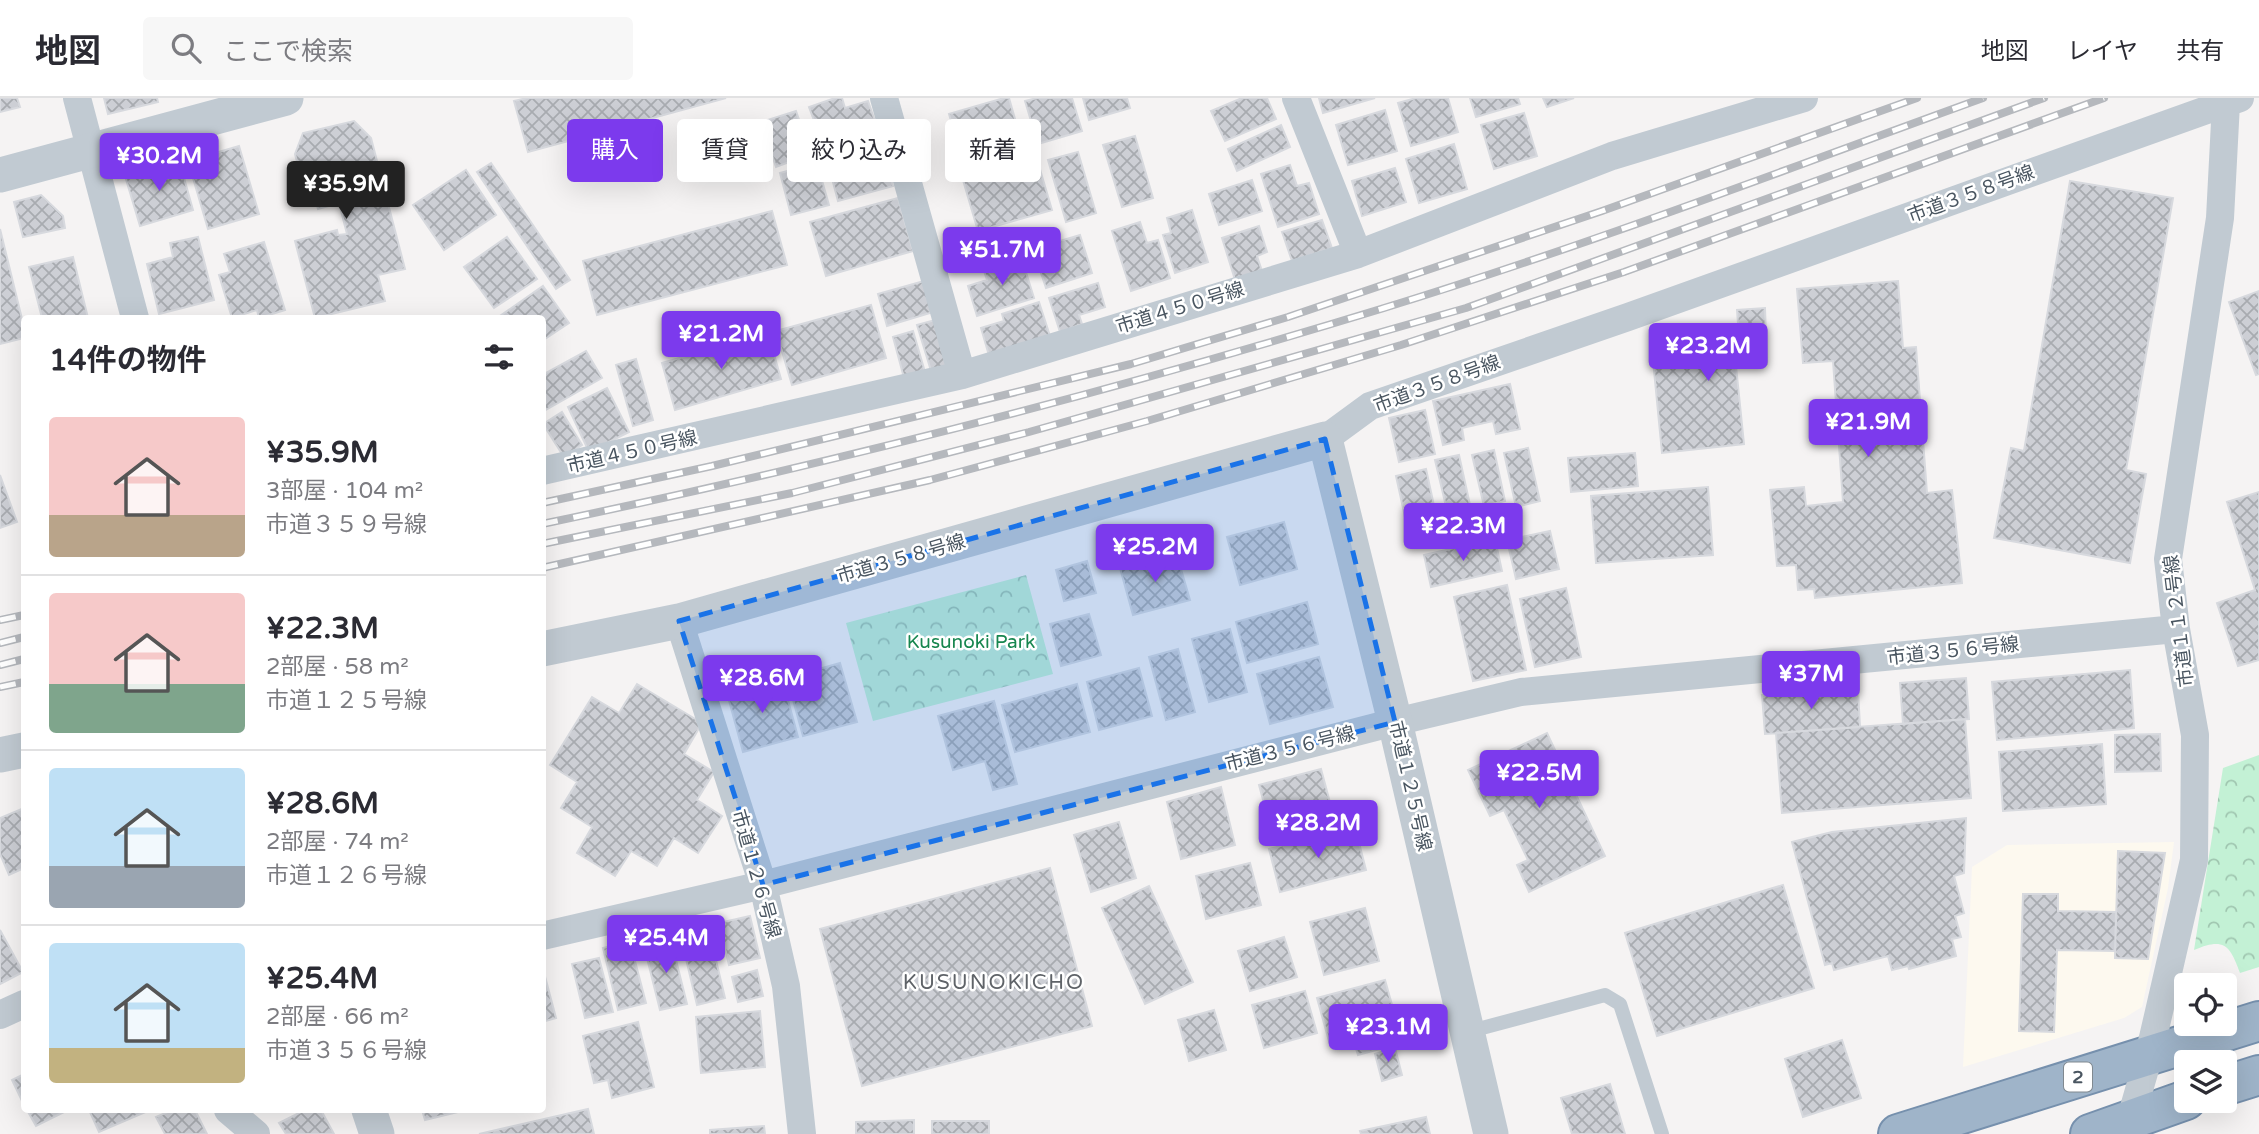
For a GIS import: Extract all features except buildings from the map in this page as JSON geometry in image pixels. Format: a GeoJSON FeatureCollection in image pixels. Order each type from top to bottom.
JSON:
{"type":"FeatureCollection","features":[{"type":"Feature","properties":{"kind":"highway","name":"2"},"geometry":{"type":"LineString","coordinates":[[1898,1134],[2259,1021]]}},
{"type":"Feature","properties":{"kind":"highway"},"geometry":{"type":"LineString","coordinates":[[2237,1082],[2259,1074]]}},
{"type":"Feature","properties":{"kind":"highway"},"geometry":{"type":"LineString","coordinates":[[2090,1134],[2129,1126],[2174,1105]]}},
{"type":"Feature","properties":{"kind":"street"},"geometry":{"type":"LineString","coordinates":[[77,98],[134,315]]}},
{"type":"Feature","properties":{"kind":"street"},"geometry":{"type":"LineString","coordinates":[[0,175],[286,98]]}},
{"type":"Feature","properties":{"kind":"street"},"geometry":{"type":"LineString","coordinates":[[884,98],[962,375]]}},
{"type":"Feature","properties":{"kind":"street"},"geometry":{"type":"LineString","coordinates":[[1296,98],[1358,254]]}},
{"type":"Feature","properties":{"kind":"street","name":"市道４５０号線"},"geometry":{"type":"LineString","coordinates":[[546,470],[962,375],[1358,254],[1612,156],[1804,98]]}},
{"type":"Feature","properties":{"kind":"street","name":"市道３５８号線"},"geometry":{"type":"LineString","coordinates":[[546,648],[679,621],[1325,439],[1370,406],[2233,101]]}},
{"type":"Feature","properties":{"kind":"street","name":"市道１１２号線"},"geometry":{"type":"LineString","coordinates":[[2129,1126],[2149,1055],[2194,860],[2195,735],[2176,629],[2168,559],[2220,218],[2233,101]]}},
{"type":"Feature","properties":{"kind":"street","name":"市道１２５号線"},"geometry":{"type":"LineString","coordinates":[[1325,439],[1395,722],[1491,1134]]}},
{"type":"Feature","properties":{"kind":"street","name":"市道１２６号線"},"geometry":{"type":"LineString","coordinates":[[679,621],[763,885],[786,986],[802,1134]]}},
{"type":"Feature","properties":{"kind":"street","name":"市道３５６号線"},"geometry":{"type":"LineString","coordinates":[[546,935],[763,885],[1521,692],[2176,629]]}},
{"type":"Feature","properties":{"kind":"street"},"geometry":{"type":"LineString","coordinates":[[0,755],[21,751]]}},
{"type":"Feature","properties":{"kind":"street"},"geometry":{"type":"LineString","coordinates":[[0,1016],[21,1006]]}},
{"type":"Feature","properties":{"kind":"street"},"geometry":{"type":"LineString","coordinates":[[232,1113],[256,1134]]}},
{"type":"Feature","properties":{"kind":"street"},"geometry":{"type":"LineString","coordinates":[[370,1113],[377,1134]]}},
{"type":"Feature","properties":{"kind":"lane"},"geometry":{"type":"LineString","coordinates":[[1467,1032],[1605,995],[1620,1004],[1662,1134]]}},
{"type":"Feature","properties":{"kind":"highlighted area"},"geometry":{"type":"Polygon","coordinates":[[[1325,439],[1395,722],[763,885],[679,621],[1325,439]]]}},
{"type":"Feature","properties":{"kind":"shaded area"},"geometry":{"type":"Polygon","coordinates":[[[2174,842],[2168,888],[2142,1007],[2124,1018],[1963,1067],[1972,867],[2007,845],[2174,842]]]}},
{"type":"Feature","properties":{"kind":"green space","name":"Kusunoki Park"},"geometry":{"type":"Polygon","coordinates":[[[1026,575],[1053,674],[873,721],[846,623],[1026,575]]]}},
{"type":"Feature","properties":{"kind":"green space"},"geometry":{"type":"Polygon","coordinates":[[[2259,755],[2259,967],[2240,973],[2233,956],[2225,946],[2212,944],[2194,950],[2223,768],[2259,755]]]}},
{"type":"Feature","properties":{"kind":"railway"},"geometry":{"type":"LineString","coordinates":[[546,502],[712,466],[1131,364],[1288,317],[1602,211],[1917,98]]}},
{"type":"Feature","properties":{"kind":"railway"},"geometry":{"type":"LineString","coordinates":[[546,523],[966,426],[1280,339],[1535,259],[1983,98]]}},
{"type":"Feature","properties":{"kind":"railway"},"geometry":{"type":"LineString","coordinates":[[546,543],[792,493],[1029,432],[1466,308],[2044,98]]}},
{"type":"Feature","properties":{"kind":"railway"},"geometry":{"type":"LineString","coordinates":[[546,567],[930,480],[1147,421],[1401,345],[1624,272],[2104,98]]}},
{"type":"Feature","properties":{"kind":"railway"},"geometry":{"type":"LineString","coordinates":[[0,620],[21,616]]}},
{"type":"Feature","properties":{"kind":"railway"},"geometry":{"type":"LineString","coordinates":[[0,643],[21,638]]}},
{"type":"Feature","properties":{"kind":"railway"},"geometry":{"type":"LineString","coordinates":[[0,665],[21,660]]}},
{"type":"Feature","properties":{"kind":"railway"},"geometry":{"type":"LineString","coordinates":[[0,687],[21,683]]}},
{"type":"Feature","properties":{"kind":"district","name":"KUSUNOKICHO"},"geometry":{"type":"Point","coordinates":[994,982]}}]}
